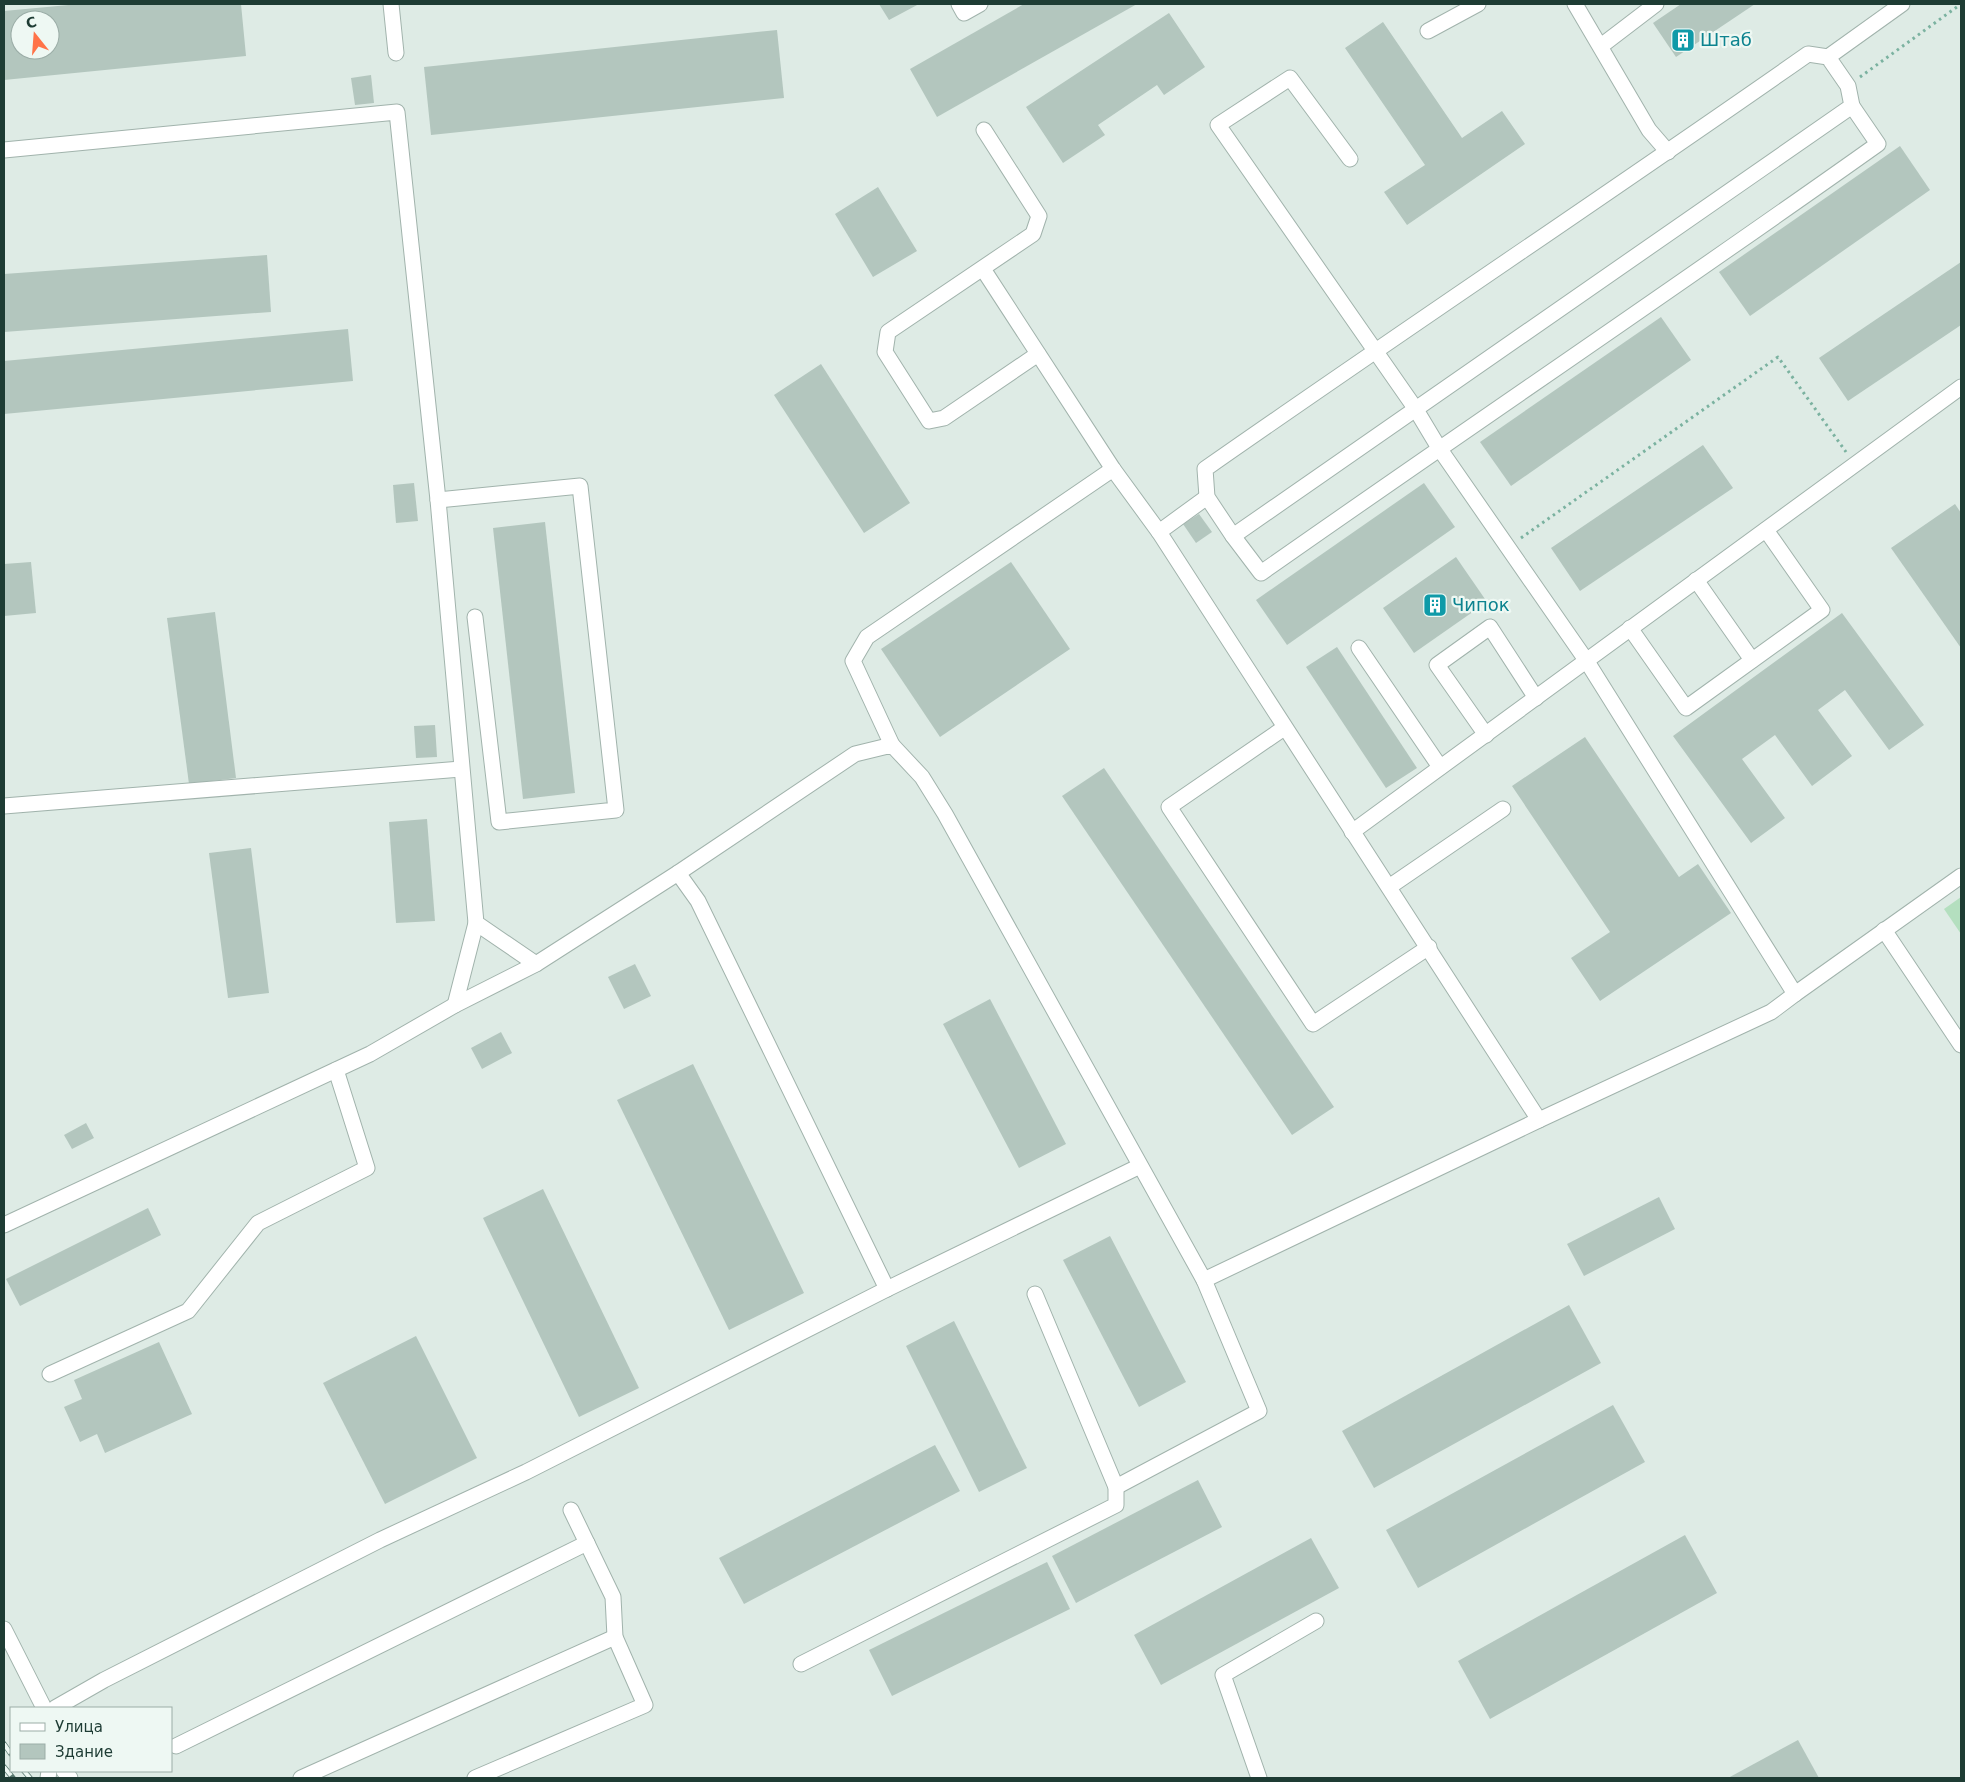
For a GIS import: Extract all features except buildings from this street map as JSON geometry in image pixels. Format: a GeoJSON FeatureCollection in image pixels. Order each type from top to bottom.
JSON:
{"type":"FeatureCollection","features":[{"type":"Feature","properties":{"kind":"street"},"geometry":{"type":"LineString","coordinates":[[391,4],[396,53]]}},
{"type":"Feature","properties":{"kind":"street"},"geometry":{"type":"LineString","coordinates":[[959,4],[964,13],[980,4]]}},
{"type":"Feature","properties":{"kind":"street"},"geometry":{"type":"LineString","coordinates":[[1428,31],[1478,4]]}},
{"type":"Feature","properties":{"kind":"street"},"geometry":{"type":"LineString","coordinates":[[1576,4],[1649,130],[1668,152]]}},
{"type":"Feature","properties":{"kind":"street"},"geometry":{"type":"LineString","coordinates":[[1600,46],[1656,4]]}},
{"type":"Feature","properties":{"kind":"street"},"geometry":{"type":"LineString","coordinates":[[1828,57],[1848,86],[1852,106],[1878,144],[1678,286],[1439,448],[1261,573],[1207,497],[1205,469],[1375,350],[1668,152],[1808,54],[1828,57],[1902,4]]}},
{"type":"Feature","properties":{"kind":"street"},"geometry":{"type":"LineString","coordinates":[[1350,159],[1290,78],[1218,125],[1415,408],[1439,448],[1586,660],[1795,994]]}},
{"type":"Feature","properties":{"kind":"street"},"geometry":{"type":"LineString","coordinates":[[1234,536],[1415,408],[1852,106]]}},
{"type":"Feature","properties":{"kind":"street"},"geometry":{"type":"LineString","coordinates":[[4,150],[397,112],[438,500],[476,923],[455,1005]]}},
{"type":"Feature","properties":{"kind":"street"},"geometry":{"type":"LineString","coordinates":[[984,130],[1039,216],[1033,234],[888,332],[885,352],[929,421],[944,418],[1038,354]]}},
{"type":"Feature","properties":{"kind":"street"},"geometry":{"type":"LineString","coordinates":[[982,270],[1113,469],[1159,532],[1539,1120]]}},
{"type":"Feature","properties":{"kind":"street"},"geometry":{"type":"LineString","coordinates":[[1352,832],[1961,387]]}},
{"type":"Feature","properties":{"kind":"street"},"geometry":{"type":"LineString","coordinates":[[1113,469],[867,637],[852,661],[892,745],[922,777],[945,814],[1204,1280],[1259,1411],[1116,1487]]}},
{"type":"Feature","properties":{"kind":"street"},"geometry":{"type":"LineString","coordinates":[[438,500],[580,486],[616,810],[499,822],[475,617]]}},
{"type":"Feature","properties":{"kind":"street"},"geometry":{"type":"LineString","coordinates":[[1159,532],[1207,497]]}},
{"type":"Feature","properties":{"kind":"street"},"geometry":{"type":"LineString","coordinates":[[1630,628],[1686,708],[1822,610],[1766,530]]}},
{"type":"Feature","properties":{"kind":"street"},"geometry":{"type":"LineString","coordinates":[[1696,580],[1752,660]]}},
{"type":"Feature","properties":{"kind":"street"},"geometry":{"type":"LineString","coordinates":[[1486,735],[1437,665],[1490,627],[1536,698]]}},
{"type":"Feature","properties":{"kind":"street"},"geometry":{"type":"LineString","coordinates":[[1360,648],[1440,767]]}},
{"type":"Feature","properties":{"kind":"street"},"geometry":{"type":"LineString","coordinates":[[1284,728],[1169,807],[1313,1024],[1428,947]]}},
{"type":"Feature","properties":{"kind":"street"},"geometry":{"type":"LineString","coordinates":[[4,1225],[370,1054],[455,1005],[536,964],[678,874],[855,754],[892,745]]}},
{"type":"Feature","properties":{"kind":"street"},"geometry":{"type":"LineString","coordinates":[[4,806],[461,769]]}},
{"type":"Feature","properties":{"kind":"street"},"geometry":{"type":"LineString","coordinates":[[1389,887],[1503,809]]}},
{"type":"Feature","properties":{"kind":"street"},"geometry":{"type":"LineString","coordinates":[[678,874],[698,901],[887,1289]]}},
{"type":"Feature","properties":{"kind":"street"},"geometry":{"type":"LineString","coordinates":[[1204,1280],[1771,1012],[1961,876]]}},
{"type":"Feature","properties":{"kind":"street"},"geometry":{"type":"LineString","coordinates":[[476,923],[536,964]]}},
{"type":"Feature","properties":{"kind":"street"},"geometry":{"type":"LineString","coordinates":[[1884,930],[1961,1045]]}},
{"type":"Feature","properties":{"kind":"street"},"geometry":{"type":"LineString","coordinates":[[50,1374],[188,1311],[258,1223],[367,1168],[336,1070]]}},
{"type":"Feature","properties":{"kind":"street"},"geometry":{"type":"LineString","coordinates":[[57,1707],[104,1680],[380,1540],[526,1472],[887,1289],[1140,1166]]}},
{"type":"Feature","properties":{"kind":"street"},"geometry":{"type":"LineString","coordinates":[[801,1664],[1116,1505],[1116,1487],[1035,1294]]}},
{"type":"Feature","properties":{"kind":"street"},"geometry":{"type":"LineString","coordinates":[[475,1778],[645,1705],[615,1637],[613,1597],[571,1510]]}},
{"type":"Feature","properties":{"kind":"street"},"geometry":{"type":"LineString","coordinates":[[176,1746],[587,1543]]}},
{"type":"Feature","properties":{"kind":"street"},"geometry":{"type":"LineString","coordinates":[[1259,1778],[1224,1675],[1316,1622]]}},
{"type":"Feature","properties":{"kind":"street"},"geometry":{"type":"LineString","coordinates":[[4,1629],[43,1707]]}},
{"type":"Feature","properties":{"kind":"street"},"geometry":{"type":"LineString","coordinates":[[301,1778],[615,1637]]}},
{"type":"Feature","properties":{"kind":"path"},"geometry":{"type":"LineString","coordinates":[[1848,86],[1961,4]]}},
{"type":"Feature","properties":{"kind":"path"},"geometry":{"type":"LineString","coordinates":[[1508,547],[1778,357],[1854,464]]}},
{"type":"Feature","properties":{"kind":"green space"},"geometry":{"type":"Polygon","coordinates":[[[1961,897],[1961,934],[1944,909],[1961,897]]]}},
{"type":"Feature","properties":{"kind":"railway"},"geometry":{"type":"LineString","coordinates":[[4,1744],[10,1753]]}},
{"type":"Feature","properties":{"kind":"railway"},"geometry":{"type":"LineString","coordinates":[[4,1767],[13,1778]]}},
{"type":"Feature","properties":{"kind":"railway"},"geometry":{"type":"LineString","coordinates":[[25,1772],[30,1778]]}},
{"type":"Feature","properties":{"kind":"place","name":"Штаб"},"geometry":{"type":"Point","coordinates":[1683,40]}},
{"type":"Feature","properties":{"kind":"place","name":"Чипок"},"geometry":{"type":"Point","coordinates":[1435,605]}}]}
